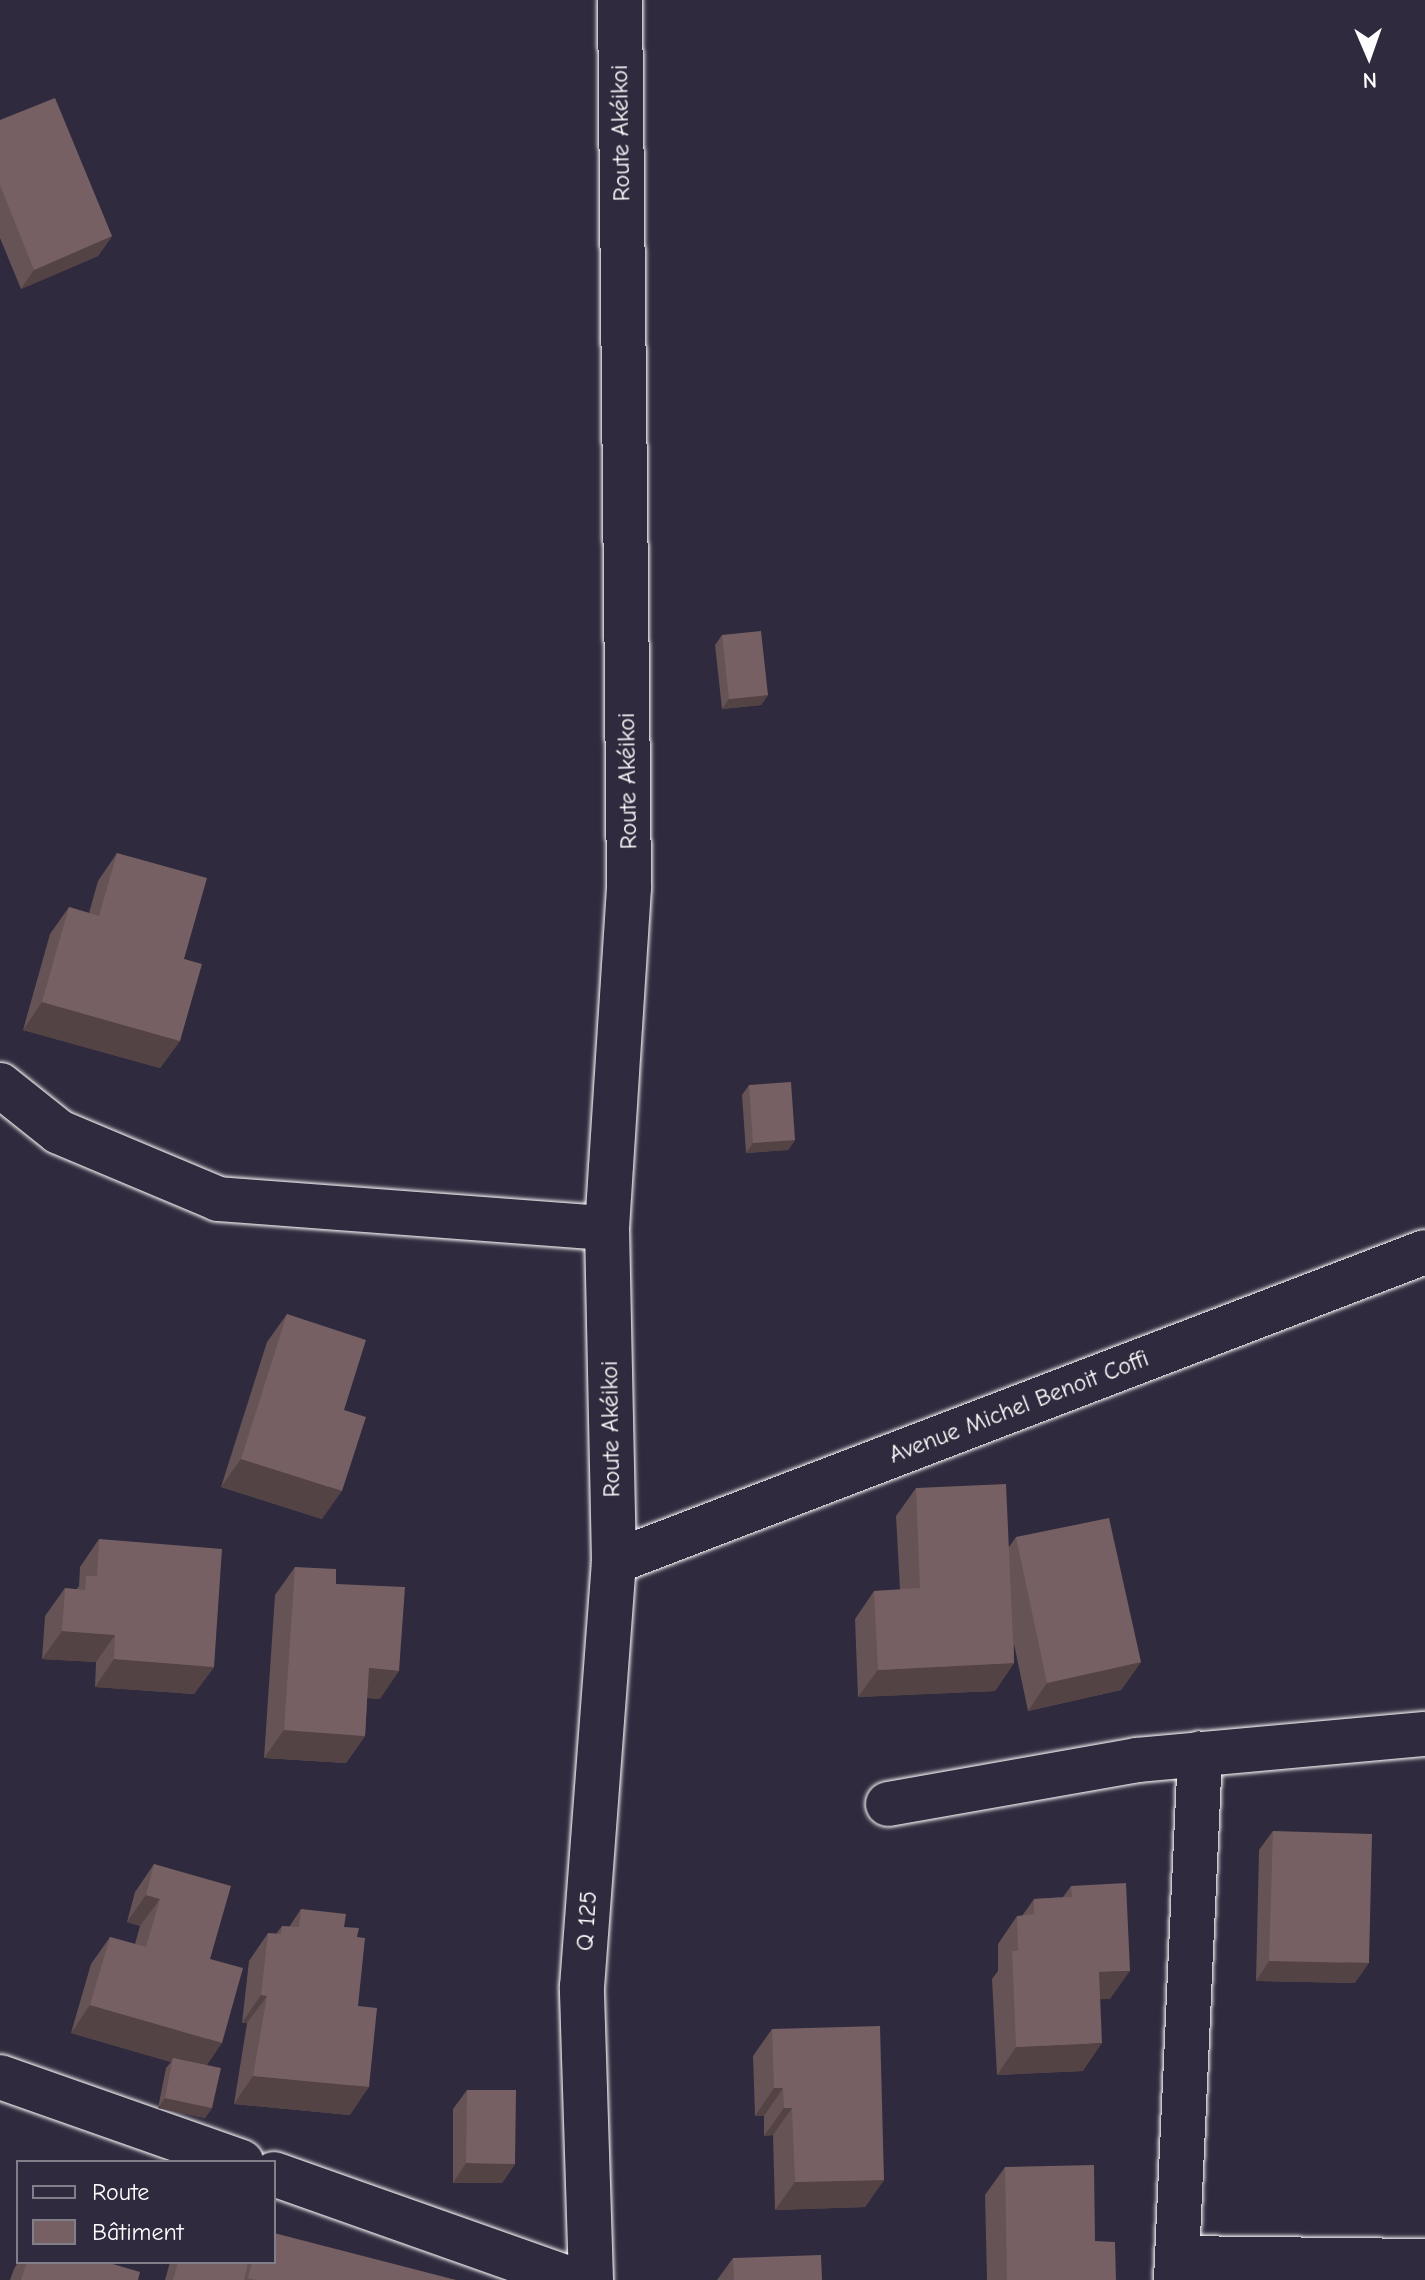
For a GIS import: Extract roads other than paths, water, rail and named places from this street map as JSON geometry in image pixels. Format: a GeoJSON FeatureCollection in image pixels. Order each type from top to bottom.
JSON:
{"type":"FeatureCollection","features":[{"type":"Feature","properties":{"kind":"street","name":"Route Akéikoi"},"geometry":{"type":"LineString","coordinates":[[614,1562],[607,1228],[629,888],[620,0]]}},
{"type":"Feature","properties":{"kind":"street"},"geometry":{"type":"LineString","coordinates":[[0,1085],[59,1132],[218,1199],[607,1228]]}},
{"type":"Feature","properties":{"kind":"street","name":"Avenue Michel Benoit Coffi"},"geometry":{"type":"LineString","coordinates":[[614,1562],[1425,1252]]}},
{"type":"Feature","properties":{"kind":"street","name":"Q 125"},"geometry":{"type":"LineString","coordinates":[[591,2280],[582,1987],[614,1562]]}},
{"type":"Feature","properties":{"kind":"street"},"geometry":{"type":"LineString","coordinates":[[888,1804],[1137,1760],[1425,1734]]}},
{"type":"Feature","properties":{"kind":"street"},"geometry":{"type":"LineString","coordinates":[[1200,1754],[1176,2269],[1425,2261]]}},
{"type":"Feature","properties":{"kind":"street"},"geometry":{"type":"LineString","coordinates":[[0,2077],[235,2160]]}},
{"type":"Feature","properties":{"kind":"street"},"geometry":{"type":"LineString","coordinates":[[276,2175],[574,2280]]}}]}
